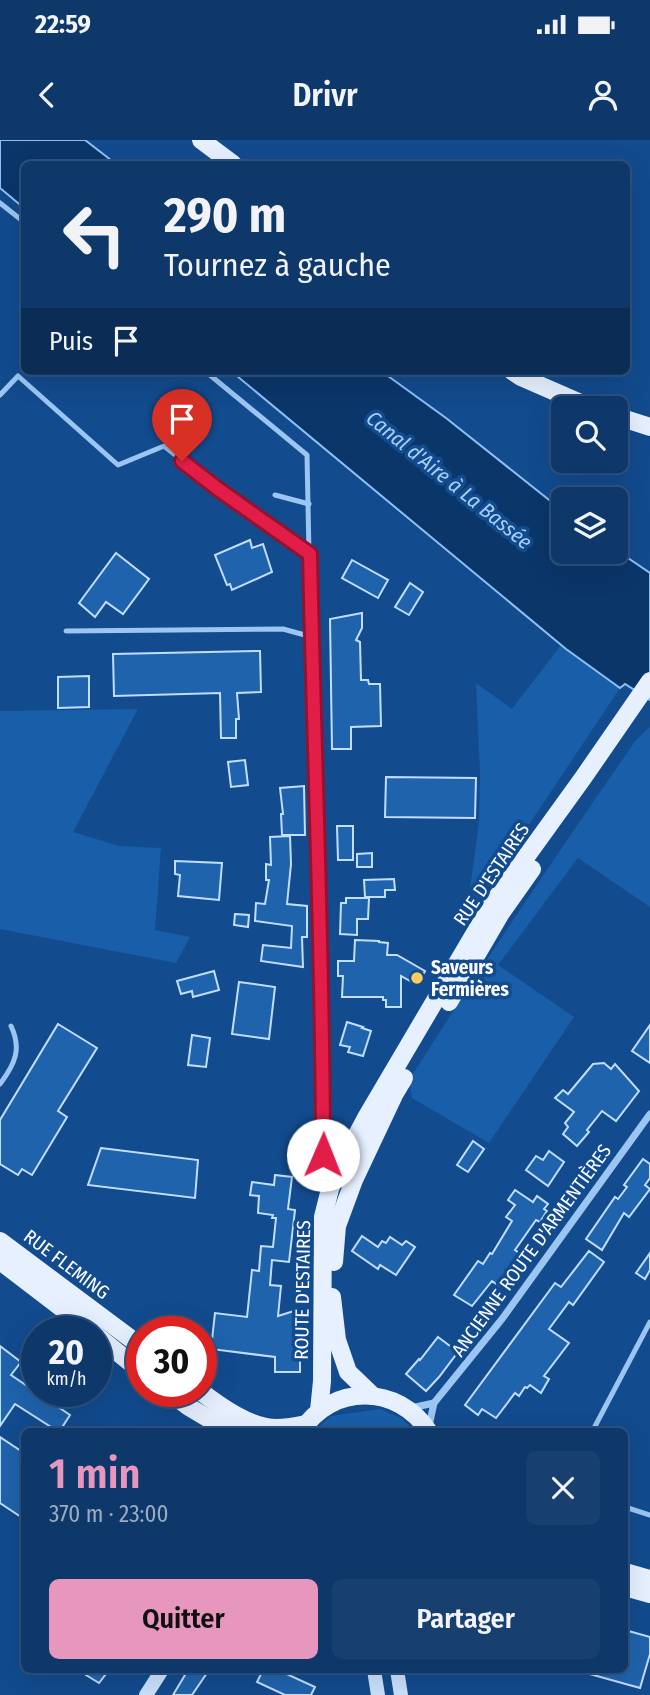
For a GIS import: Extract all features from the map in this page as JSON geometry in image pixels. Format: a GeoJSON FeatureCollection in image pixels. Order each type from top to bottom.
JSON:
{"type":"FeatureCollection","features":[{"type":"Feature","properties":{"kind":"main road"},"geometry":{"type":"LineString","coordinates":[[201,140],[229,161]]}},
{"type":"Feature","properties":{"kind":"main road"},"geometry":{"type":"LineString","coordinates":[[518,375],[565,396]]}},
{"type":"Feature","properties":{"kind":"main road"},"geometry":{"type":"LineString","coordinates":[[628,420],[650,427]]}},
{"type":"Feature","properties":{"kind":"main road","name":"RUE D'ESTAIRES"},"geometry":{"type":"LineString","coordinates":[[337,1172],[492,904],[647,694]]}},
{"type":"Feature","properties":{"kind":"main road","name":"ROUTE D'ESTAIRES"},"geometry":{"type":"LineString","coordinates":[[373,1396],[348,1372],[337,1340],[331,1292],[337,1226],[354,1180],[395,1093],[501,913],[647,694]]}},
{"type":"Feature","properties":{"kind":"main road","name":"ROUTE D'ESTAIRES"},"geometry":{"type":"LineString","coordinates":[[319,1411],[323,1217],[337,1172]]}},
{"type":"Feature","properties":{"kind":"main road","name":"RUE FLEMING"},"geometry":{"type":"LineString","coordinates":[[0,1241],[126,1335]]}},
{"type":"Feature","properties":{"kind":"main road","name":"RUE FLEMING"},"geometry":{"type":"LineString","coordinates":[[0,1261],[73,1316]]}},
{"type":"Feature","properties":{"kind":"main road","name":"RUE FLEMING"},"geometry":{"type":"LineString","coordinates":[[112,1347],[126,1359]]}},
{"type":"Feature","properties":{"kind":"main road"},"geometry":{"type":"LineString","coordinates":[[217,1402],[241,1418],[256,1423],[274,1428],[303,1428],[331,1403],[359,1395],[373,1396],[408,1408],[427,1428]]}},
{"type":"Feature","properties":{"kind":"main road"},"geometry":{"type":"LineString","coordinates":[[189,1407],[224,1428]]}},
{"type":"Feature","properties":{"kind":"main road"},"geometry":{"type":"LineString","coordinates":[[628,1573],[650,1579]]}},
{"type":"Feature","properties":{"kind":"main road"},"geometry":{"type":"LineString","coordinates":[[628,1588],[650,1594]]}},
{"type":"Feature","properties":{"kind":"main road"},"geometry":{"type":"LineString","coordinates":[[146,1695],[161,1673]]}},
{"type":"Feature","properties":{"kind":"main road"},"geometry":{"type":"LineString","coordinates":[[374,1673],[378,1694]]}},
{"type":"Feature","properties":{"kind":"main road"},"geometry":{"type":"LineString","coordinates":[[397,1673],[400,1693]]}},
{"type":"Feature","properties":{"kind":"street"},"geometry":{"type":"LineString","coordinates":[[310,554],[323,1155],[337,1172],[354,1180]]}},
{"type":"Feature","properties":{"kind":"street","name":"ANCIENNE ROUTE D'ARMENTIÈRES"},"geometry":{"type":"LineString","coordinates":[[430,1428],[435,1402],[502,1320],[650,1114]]}},
{"type":"Feature","properties":{"kind":"street"},"geometry":{"type":"LineString","coordinates":[[408,1408],[435,1402]]}},
{"type":"Feature","properties":{"kind":"lane"},"geometry":{"type":"LineString","coordinates":[[0,203],[21,220]]}},
{"type":"Feature","properties":{"kind":"lane"},"geometry":{"type":"LineString","coordinates":[[210,375],[307,455],[310,554]]}},
{"type":"Feature","properties":{"kind":"lane"},"geometry":{"type":"LineString","coordinates":[[0,395],[18,376],[118,466],[164,446],[218,489],[310,554]]}},
{"type":"Feature","properties":{"kind":"lane"},"geometry":{"type":"LineString","coordinates":[[275,495],[309,504]]}},
{"type":"Feature","properties":{"kind":"lane"},"geometry":{"type":"LineString","coordinates":[[66,631],[283,629],[312,637]]}},
{"type":"Feature","properties":{"kind":"lane"},"geometry":{"type":"LineString","coordinates":[[0,1084],[16,1057],[18,1039],[11,1026]]}},
{"type":"Feature","properties":{"kind":"lane"},"geometry":{"type":"LineString","coordinates":[[594,1428],[650,1322]]}},
{"type":"Feature","properties":{"kind":"lane"},"geometry":{"type":"LineString","coordinates":[[628,1508],[650,1515]]}},
{"type":"Feature","properties":{"kind":"lane"},"geometry":{"type":"LineString","coordinates":[[378,1694],[400,1693]]}},
{"type":"Feature","properties":{"kind":"shaded area"},"geometry":{"type":"Polygon","coordinates":[[[561,645],[620,688],[466,919],[479,822],[476,683],[512,709],[561,645]]]}},
{"type":"Feature","properties":{"kind":"shaded area"},"geometry":{"type":"Polygon","coordinates":[[[138,709],[73,832],[119,846],[161,848],[155,930],[190,937],[176,963],[0,929],[0,711],[138,709]]]}},
{"type":"Feature","properties":{"kind":"shaded area"},"geometry":{"type":"Polygon","coordinates":[[[650,727],[650,907],[578,858],[498,965],[574,1017],[489,1143],[412,1098],[409,1080],[578,824],[636,740],[650,727]]]}},
{"type":"Feature","properties":{"kind":"shaded area"},"geometry":{"type":"Polygon","coordinates":[[[380,1409],[401,1418],[412,1428],[317,1428],[331,1416],[380,1409]]]}},
{"type":"Feature","properties":{"kind":"water"},"geometry":{"type":"Polygon","coordinates":[[[0,140],[85,140],[112,161],[21,161],[21,206],[0,188],[0,140]]]}},
{"type":"Feature","properties":{"kind":"water","name":"Canal d'Aire à La Bassée"},"geometry":{"type":"Polygon","coordinates":[[[236,375],[387,375],[446,418],[551,501],[551,564],[628,564],[628,558],[650,573],[650,700],[625,684],[620,688],[566,649],[236,375]]]}},
{"type":"Feature","properties":{"kind":"building"},"geometry":{"type":"Polygon","coordinates":[[[250,540],[252,548],[263,544],[272,572],[232,590],[230,584],[227,585],[215,555],[250,540]]]}},
{"type":"Feature","properties":{"kind":"building"},"geometry":{"type":"Polygon","coordinates":[[[116,553],[149,579],[123,614],[106,602],[95,617],[79,603],[116,553]]]}},
{"type":"Feature","properties":{"kind":"building"},"geometry":{"type":"Polygon","coordinates":[[[352,560],[388,580],[378,598],[342,578],[352,560]]]}},
{"type":"Feature","properties":{"kind":"building"},"geometry":{"type":"Polygon","coordinates":[[[410,583],[423,592],[409,615],[395,607],[410,583]]]}},
{"type":"Feature","properties":{"kind":"building"},"geometry":{"type":"Polygon","coordinates":[[[362,613],[362,628],[356,640],[360,642],[361,680],[368,680],[369,684],[380,684],[381,726],[351,727],[351,749],[332,749],[330,619],[362,613]]]}},
{"type":"Feature","properties":{"kind":"building"},"geometry":{"type":"Polygon","coordinates":[[[260,651],[261,692],[237,693],[239,719],[236,719],[236,738],[221,738],[220,693],[114,696],[113,654],[260,651]]]}},
{"type":"Feature","properties":{"kind":"building"},"geometry":{"type":"Polygon","coordinates":[[[89,676],[89,707],[58,708],[58,677],[89,676]]]}},
{"type":"Feature","properties":{"kind":"building"},"geometry":{"type":"Polygon","coordinates":[[[245,760],[248,785],[231,787],[228,762],[245,760]]]}},
{"type":"Feature","properties":{"kind":"building"},"geometry":{"type":"Polygon","coordinates":[[[386,777],[476,778],[475,818],[385,817],[386,777]]]}},
{"type":"Feature","properties":{"kind":"building"},"geometry":{"type":"Polygon","coordinates":[[[304,786],[305,835],[282,835],[280,788],[304,786]]]}},
{"type":"Feature","properties":{"kind":"building"},"geometry":{"type":"Polygon","coordinates":[[[337,826],[353,826],[353,860],[338,860],[337,826]]]}},
{"type":"Feature","properties":{"kind":"building"},"geometry":{"type":"Polygon","coordinates":[[[290,836],[291,864],[287,904],[307,906],[307,937],[302,937],[303,967],[261,961],[263,945],[291,948],[292,926],[255,921],[256,903],[265,904],[269,880],[266,880],[266,864],[271,865],[270,837],[290,836]]]}},
{"type":"Feature","properties":{"kind":"building"},"geometry":{"type":"Polygon","coordinates":[[[372,853],[372,867],[357,867],[357,854],[372,853]]]}},
{"type":"Feature","properties":{"kind":"building"},"geometry":{"type":"Polygon","coordinates":[[[175,861],[222,863],[219,900],[178,896],[180,875],[175,874],[175,861]]]}},
{"type":"Feature","properties":{"kind":"building"},"geometry":{"type":"Polygon","coordinates":[[[394,879],[395,890],[385,890],[385,897],[365,897],[364,880],[394,879]]]}},
{"type":"Feature","properties":{"kind":"building"},"geometry":{"type":"Polygon","coordinates":[[[346,898],[369,898],[368,919],[357,919],[357,935],[340,934],[341,903],[346,903],[346,898]]]}},
{"type":"Feature","properties":{"kind":"building"},"geometry":{"type":"Polygon","coordinates":[[[235,914],[249,915],[248,927],[234,925],[235,914]]]}},
{"type":"Feature","properties":{"kind":"building"},"geometry":{"type":"Polygon","coordinates":[[[355,940],[388,943],[387,955],[397,955],[425,971],[417,985],[401,976],[401,1007],[386,1007],[383,997],[342,997],[343,976],[338,976],[338,961],[354,961],[355,940]]]}},
{"type":"Feature","properties":{"kind":"building"},"geometry":{"type":"Polygon","coordinates":[[[214,971],[219,990],[193,997],[192,991],[181,994],[177,981],[214,971]]]}},
{"type":"Feature","properties":{"kind":"building"},"geometry":{"type":"Polygon","coordinates":[[[239,982],[275,987],[269,1039],[232,1034],[239,982]]]}},
{"type":"Feature","properties":{"kind":"building"},"geometry":{"type":"Polygon","coordinates":[[[347,1022],[371,1031],[363,1056],[348,1052],[350,1047],[340,1045],[347,1022]]]}},
{"type":"Feature","properties":{"kind":"building"},"geometry":{"type":"Polygon","coordinates":[[[58,1024],[97,1048],[58,1111],[67,1117],[32,1175],[22,1169],[18,1175],[0,1164],[0,1120],[58,1024]]]}},
{"type":"Feature","properties":{"kind":"building"},"geometry":{"type":"Polygon","coordinates":[[[650,1025],[650,1063],[632,1051],[650,1025]]]}},
{"type":"Feature","properties":{"kind":"building"},"geometry":{"type":"Polygon","coordinates":[[[192,1035],[210,1038],[206,1067],[188,1065],[192,1035]]]}},
{"type":"Feature","properties":{"kind":"building"},"geometry":{"type":"Polygon","coordinates":[[[604,1063],[611,1069],[615,1064],[639,1091],[616,1121],[602,1111],[577,1146],[563,1134],[568,1127],[565,1123],[574,1112],[555,1098],[563,1090],[568,1094],[593,1064],[604,1063]]]}},
{"type":"Feature","properties":{"kind":"building"},"geometry":{"type":"Polygon","coordinates":[[[473,1141],[484,1149],[468,1172],[457,1165],[473,1141]]]}},
{"type":"Feature","properties":{"kind":"building"},"geometry":{"type":"Polygon","coordinates":[[[101,1148],[198,1160],[195,1198],[88,1185],[101,1148]]]}},
{"type":"Feature","properties":{"kind":"building"},"geometry":{"type":"Polygon","coordinates":[[[549,1151],[564,1162],[548,1186],[526,1170],[536,1156],[543,1160],[549,1151]]]}},
{"type":"Feature","properties":{"kind":"building"},"geometry":{"type":"Polygon","coordinates":[[[643,1159],[650,1164],[650,1178],[645,1185],[650,1189],[629,1217],[624,1213],[602,1250],[586,1239],[615,1197],[618,1199],[627,1187],[624,1185],[643,1159]]]}},
{"type":"Feature","properties":{"kind":"building"},"geometry":{"type":"Polygon","coordinates":[[[275,1175],[292,1177],[288,1209],[295,1210],[289,1262],[272,1260],[270,1285],[281,1286],[278,1316],[300,1309],[300,1372],[275,1372],[275,1357],[217,1350],[215,1313],[247,1317],[252,1270],[259,1271],[261,1246],[273,1247],[276,1218],[258,1213],[259,1196],[250,1195],[252,1182],[274,1185],[275,1175]]]}},
{"type":"Feature","properties":{"kind":"building"},"geometry":{"type":"Polygon","coordinates":[[[515,1190],[533,1202],[537,1196],[548,1204],[544,1209],[547,1211],[540,1222],[536,1220],[515,1250],[522,1255],[499,1286],[492,1281],[472,1306],[454,1295],[478,1261],[483,1264],[490,1253],[492,1254],[512,1221],[506,1217],[515,1205],[508,1200],[515,1190]]]}},
{"type":"Feature","properties":{"kind":"building"},"geometry":{"type":"Polygon","coordinates":[[[362,1236],[378,1247],[390,1237],[402,1245],[406,1241],[415,1247],[396,1275],[380,1265],[378,1269],[352,1251],[362,1236]]]}},
{"type":"Feature","properties":{"kind":"building"},"geometry":{"type":"Polygon","coordinates":[[[589,1251],[604,1262],[573,1305],[569,1302],[549,1329],[569,1343],[544,1376],[549,1379],[541,1393],[530,1385],[525,1387],[519,1396],[515,1393],[496,1418],[482,1409],[478,1415],[465,1405],[555,1283],[561,1287],[589,1251]]]}},
{"type":"Feature","properties":{"kind":"building"},"geometry":{"type":"Polygon","coordinates":[[[650,1253],[650,1270],[645,1279],[636,1273],[650,1253]]]}},
{"type":"Feature","properties":{"kind":"building"},"geometry":{"type":"Polygon","coordinates":[[[438,1337],[458,1352],[426,1391],[406,1374],[438,1337]]]}},
{"type":"Feature","properties":{"kind":"building"},"geometry":{"type":"Polygon","coordinates":[[[0,1346],[21,1362],[11,1375],[21,1382],[21,1407],[58,1407],[70,1415],[62,1428],[53,1428],[15,1404],[0,1426],[0,1346]]]}},
{"type":"Feature","properties":{"kind":"building"},"geometry":{"type":"Polygon","coordinates":[[[0,1437],[21,1451],[21,1517],[0,1503],[0,1437]]]}},
{"type":"Feature","properties":{"kind":"building"},"geometry":{"type":"Polygon","coordinates":[[[628,1631],[650,1637],[650,1654],[640,1688],[586,1673],[628,1673],[628,1631]]]}},
{"type":"Feature","properties":{"kind":"building"},"geometry":{"type":"Polygon","coordinates":[[[83,1673],[107,1673],[99,1683],[83,1673]]]}},
{"type":"Feature","properties":{"kind":"building"},"geometry":{"type":"Polygon","coordinates":[[[186,1673],[207,1673],[192,1695],[173,1695],[186,1673]]]}},
{"type":"Feature","properties":{"kind":"building"},"geometry":{"type":"Polygon","coordinates":[[[262,1673],[285,1673],[315,1687],[311,1695],[285,1695],[257,1682],[262,1673]]]}},
{"type":"Feature","properties":{"kind":"place","name":"Saveurs Fermières"},"geometry":{"type":"Point","coordinates":[417,978]}},
{"type":"Feature","properties":{"kind":"route"},"geometry":{"type":"LineString","coordinates":[[182,461],[310,554],[323,1155]]}}]}
